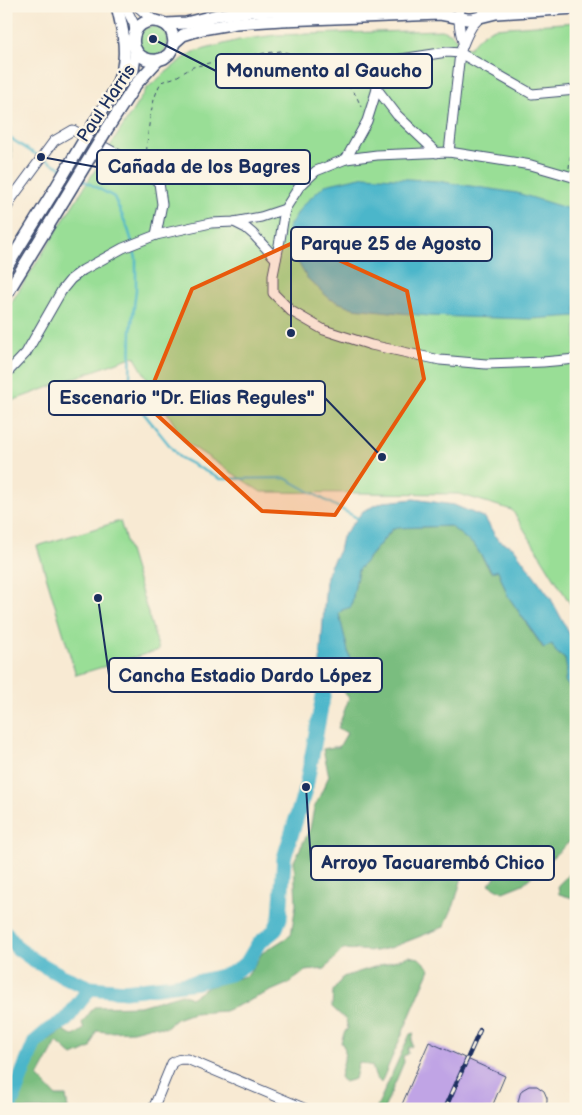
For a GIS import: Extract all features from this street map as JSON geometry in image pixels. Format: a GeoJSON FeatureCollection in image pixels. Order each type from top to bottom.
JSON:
{"type":"FeatureCollection","features":[{"type":"Feature","properties":{"kind":"main road"},"geometry":{"type":"LineString","coordinates":[[115,90],[123,66],[124,47],[123,32],[117,6]]}},
{"type":"Feature","properties":{"kind":"main road"},"geometry":{"type":"LineString","coordinates":[[166,24],[174,36],[174,43],[169,54],[164,58],[152,61],[140,56],[133,44],[135,32],[139,26],[153,20],[166,24],[186,23],[235,13],[411,6]]}},
{"type":"Feature","properties":{"kind":"main road"},"geometry":{"type":"LineString","coordinates":[[174,43],[183,35],[202,29],[282,12],[440,14],[460,12],[467,19],[480,18],[496,13],[576,8]]}},
{"type":"Feature","properties":{"kind":"main road","name":"Paul Harris"},"geometry":{"type":"LineString","coordinates":[[6,268],[115,90],[133,70],[136,50]]}},
{"type":"Feature","properties":{"kind":"main road","name":"Paul Harris"},"geometry":{"type":"LineString","coordinates":[[6,295],[136,84],[158,60]]}},
{"type":"Feature","properties":{"kind":"street"},"geometry":{"type":"LineString","coordinates":[[125,6],[134,24],[135,32]]}},
{"type":"Feature","properties":{"kind":"street"},"geometry":{"type":"LineString","coordinates":[[137,6],[153,20]]}},
{"type":"Feature","properties":{"kind":"street"},"geometry":{"type":"LineString","coordinates":[[449,152],[460,53],[470,29],[484,13],[487,6]]}},
{"type":"Feature","properties":{"kind":"street"},"geometry":{"type":"LineString","coordinates":[[460,12],[463,42]]}},
{"type":"Feature","properties":{"kind":"street"},"geometry":{"type":"LineString","coordinates":[[335,72],[375,63],[447,52],[460,53],[532,94],[575,91]]}},
{"type":"Feature","properties":{"kind":"street"},"geometry":{"type":"LineString","coordinates":[[346,159],[366,121],[377,89],[375,63]]}},
{"type":"Feature","properties":{"kind":"street"},"geometry":{"type":"LineString","coordinates":[[377,89],[397,115],[437,152]]}},
{"type":"Feature","properties":{"kind":"street"},"geometry":{"type":"LineString","coordinates":[[6,210],[12,198],[54,141],[73,130],[145,169],[159,183],[162,204],[156,235]]}},
{"type":"Feature","properties":{"kind":"street"},"geometry":{"type":"LineString","coordinates":[[572,177],[531,165],[449,152],[377,155],[346,159],[316,171],[299,187],[285,209],[273,275],[273,293],[291,311],[324,330],[371,345],[440,360],[486,364],[576,359]]}},
{"type":"Feature","properties":{"kind":"street"},"geometry":{"type":"LineString","coordinates":[[6,374],[26,353],[62,290],[71,279],[83,270],[123,248],[156,235],[211,223],[234,222],[260,217],[285,209]]}},
{"type":"Feature","properties":{"kind":"street"},"geometry":{"type":"LineString","coordinates":[[234,222],[246,228],[276,259]]}},
{"type":"Feature","properties":{"kind":"street"},"geometry":{"type":"LineString","coordinates":[[153,1109],[172,1063],[177,1060],[187,1059],[306,1109]]}},
{"type":"Feature","properties":{"kind":"path"},"geometry":{"type":"LineString","coordinates":[[145,169],[149,122],[160,82],[176,77],[192,67],[229,58],[281,51],[308,59],[335,72],[356,95],[366,121]]}},
{"type":"Feature","properties":{"kind":"path"},"geometry":{"type":"LineString","coordinates":[[572,177],[575,91]]}},
{"type":"Feature","properties":{"kind":"highlighted area"},"geometry":{"type":"Polygon","coordinates":[[[297,241],[407,291],[424,379],[335,515],[262,511],[145,404],[192,289],[297,241]]]}},
{"type":"Feature","properties":{"kind":"green space"},"geometry":{"type":"Polygon","coordinates":[[[6,6],[9,6],[8,104],[12,158],[6,173],[6,6]]]}},
{"type":"Feature","properties":{"kind":"green space"},"geometry":{"type":"Polygon","coordinates":[[[576,22],[576,613],[512,510],[459,494],[261,492],[184,441],[134,356],[6,403],[6,311],[147,88],[180,61],[194,52],[239,40],[276,35],[442,30],[453,36],[459,47],[470,48],[487,31],[495,28],[576,22]]]}},
{"type":"Feature","properties":{"kind":"green space"},"geometry":{"type":"Polygon","coordinates":[[[153,26],[159,27],[167,35],[167,47],[159,55],[153,56],[147,55],[139,47],[138,41],[139,35],[147,27],[153,26]]]}},
{"type":"Feature","properties":{"kind":"green space"},"geometry":{"type":"Polygon","coordinates":[[[120,521],[159,650],[76,675],[37,546],[120,521]]]}},
{"type":"Feature","properties":{"kind":"green space"},"geometry":{"type":"Polygon","coordinates":[[[450,526],[475,546],[491,572],[498,570],[508,596],[543,648],[552,644],[556,652],[565,659],[567,670],[565,681],[576,697],[576,836],[523,884],[503,892],[489,884],[499,873],[465,867],[454,905],[444,927],[390,948],[375,951],[343,949],[325,969],[305,971],[287,984],[225,1011],[193,1013],[176,1019],[165,1028],[152,1026],[133,1031],[96,1031],[91,1048],[73,1056],[57,1042],[38,1077],[56,1096],[66,1096],[68,1109],[15,1109],[40,1046],[63,1030],[74,1036],[84,1029],[82,1023],[94,1007],[140,1006],[182,994],[191,998],[208,987],[248,975],[262,953],[291,935],[296,904],[294,861],[310,829],[314,808],[329,776],[323,749],[339,747],[347,733],[338,728],[349,698],[335,682],[337,676],[350,683],[352,668],[339,614],[342,610],[351,606],[358,570],[394,528],[450,526]]]}},
{"type":"Feature","properties":{"kind":"green space"},"geometry":{"type":"Polygon","coordinates":[[[576,868],[576,899],[559,894],[558,885],[576,868]]]}},
{"type":"Feature","properties":{"kind":"green space"},"geometry":{"type":"Polygon","coordinates":[[[409,956],[419,958],[430,969],[381,1083],[375,1076],[372,1066],[359,1062],[355,1079],[344,1082],[340,1077],[345,1049],[341,1042],[348,1028],[346,1020],[332,1007],[333,991],[343,977],[409,956]]]}},
{"type":"Feature","properties":{"kind":"green space"},"geometry":{"type":"Polygon","coordinates":[[[414,1033],[412,1046],[408,1048],[408,1054],[403,1056],[404,1062],[384,1109],[376,1109],[410,1034],[414,1033]]]}},
{"type":"Feature","properties":{"kind":"water"},"geometry":{"type":"Polygon","coordinates":[[[365,176],[437,181],[517,193],[576,211],[576,316],[531,319],[429,316],[353,308],[330,299],[307,278],[291,250],[288,228],[302,206],[325,185],[365,176]]]}},
{"type":"Feature","properties":{"kind":"water"},"geometry":{"type":"Polygon","coordinates":[[[414,499],[454,505],[485,518],[497,539],[513,547],[550,597],[576,646],[576,697],[565,681],[567,670],[565,659],[556,652],[552,644],[544,648],[508,596],[498,570],[492,572],[475,546],[450,526],[393,528],[358,570],[351,607],[342,610],[339,614],[352,668],[328,670],[320,663],[326,580],[330,566],[339,551],[342,537],[363,511],[383,502],[414,499]]]}},
{"type":"Feature","properties":{"kind":"building"},"geometry":{"type":"Polygon","coordinates":[[[429,1042],[505,1076],[491,1109],[400,1109],[429,1042]]]}},
{"type":"Feature","properties":{"kind":"building"},"geometry":{"type":"Polygon","coordinates":[[[529,1086],[537,1086],[544,1091],[547,1102],[544,1109],[521,1109],[518,1102],[520,1094],[522,1090],[529,1086]]]}},
{"type":"Feature","properties":{"kind":"waterway"},"geometry":{"type":"LineString","coordinates":[[6,131],[10,138],[63,169]]}},
{"type":"Feature","properties":{"kind":"waterway"},"geometry":{"type":"LineString","coordinates":[[81,179],[114,197],[132,242]]}},
{"type":"Feature","properties":{"kind":"waterway"},"geometry":{"type":"LineString","coordinates":[[133,248],[136,258],[136,290],[131,331],[130,379],[141,410],[179,457],[220,479],[285,478],[359,519]]}},
{"type":"Feature","properties":{"kind":"waterway"},"geometry":{"type":"LineString","coordinates":[[6,933],[17,948],[35,961],[64,977],[90,988],[125,991],[197,982],[230,974],[246,964],[258,944],[275,930],[280,918],[284,858],[306,787],[328,670],[328,651]]}},
{"type":"Feature","properties":{"kind":"waterway"},"geometry":{"type":"LineString","coordinates":[[9,1109],[35,1042],[49,1030],[66,1020],[90,988]]}},
{"type":"Feature","properties":{"kind":"railway"},"geometry":{"type":"LineString","coordinates":[[445,1109],[480,1030]]}},
{"type":"Feature","properties":{"kind":"place","name":"Monumento al Gaucho"},"geometry":{"type":"Point","coordinates":[153,39]}},
{"type":"Feature","properties":{"kind":"place","name":"Cañada de los Bagres"},"geometry":{"type":"Point","coordinates":[41,157]}},
{"type":"Feature","properties":{"kind":"place","name":"Parque 25 de Agosto"},"geometry":{"type":"Point","coordinates":[291,333]}},
{"type":"Feature","properties":{"kind":"place","name":"Escenario \"Dr. Elias Regules\""},"geometry":{"type":"Point","coordinates":[382,457]}},
{"type":"Feature","properties":{"kind":"place","name":"Cancha Estadio Dardo López"},"geometry":{"type":"Point","coordinates":[98,598]}},
{"type":"Feature","properties":{"kind":"place","name":"Arroyo Tacuarembó Chico"},"geometry":{"type":"Point","coordinates":[306,787]}}]}
